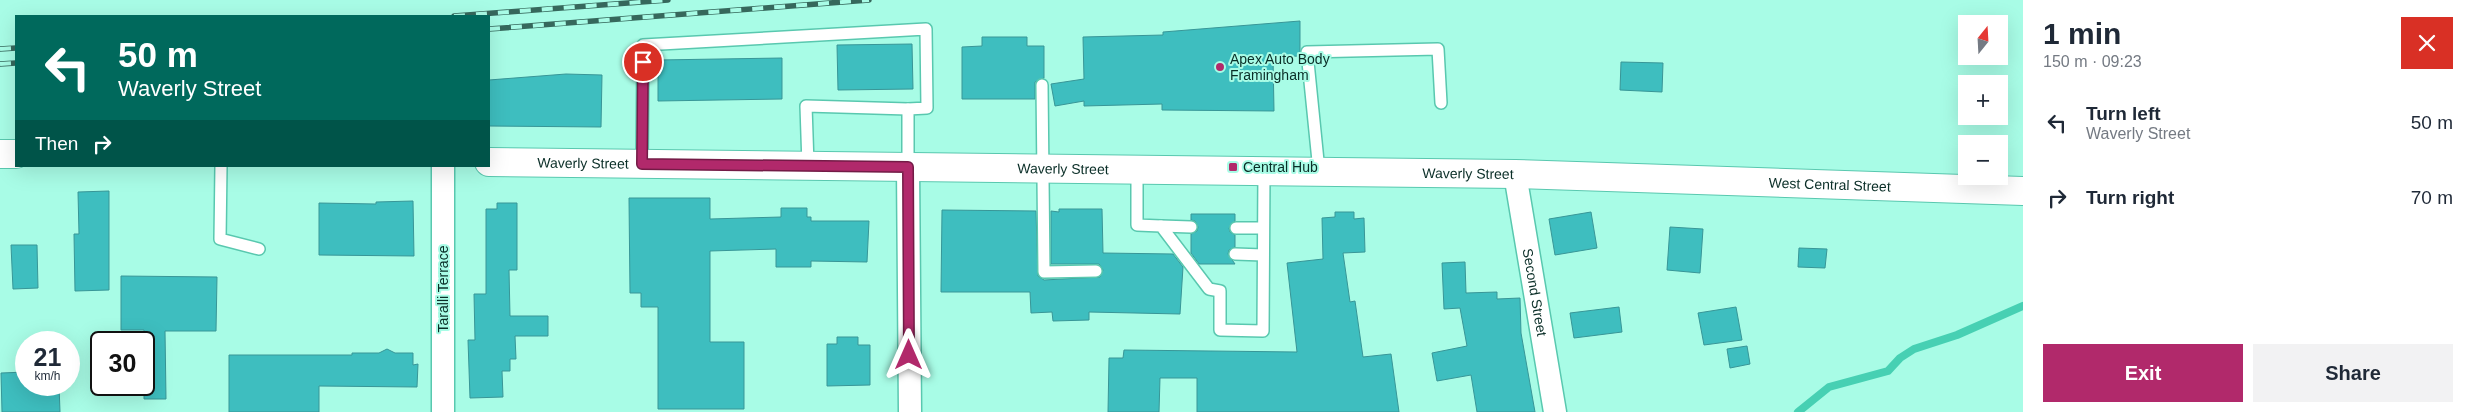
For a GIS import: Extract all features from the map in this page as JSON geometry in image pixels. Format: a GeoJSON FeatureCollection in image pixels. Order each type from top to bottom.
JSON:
{"type":"FeatureCollection","features":[{"type":"Feature","properties":{"kind":"main road"},"geometry":{"type":"LineString","coordinates":[[0,154],[15,154]]}},
{"type":"Feature","properties":{"kind":"main road","name":"Waverly Street"},"geometry":{"type":"LineString","coordinates":[[490,162],[1318,171],[1636,177]]}},
{"type":"Feature","properties":{"kind":"main road","name":"West Central Street"},"geometry":{"type":"LineString","coordinates":[[1636,177],[2023,191]]}},
{"type":"Feature","properties":{"kind":"street","name":"Taralli Terrace"},"geometry":{"type":"LineString","coordinates":[[443,167],[443,412]]}},
{"type":"Feature","properties":{"kind":"street"},"geometry":{"type":"LineString","coordinates":[[908,167],[910,412]]}},
{"type":"Feature","properties":{"kind":"street","name":"Second Street"},"geometry":{"type":"LineString","coordinates":[[1515,174],[1554,412]]}},
{"type":"Feature","properties":{"kind":"lane"},"geometry":{"type":"LineString","coordinates":[[642,164],[643,45],[926,29],[927,108],[806,106],[808,165]]}},
{"type":"Feature","properties":{"kind":"lane"},"geometry":{"type":"LineString","coordinates":[[1318,171],[1307,52],[1438,49],[1442,103]]}},
{"type":"Feature","properties":{"kind":"lane"},"geometry":{"type":"LineString","coordinates":[[1042,85],[1044,272],[1096,271]]}},
{"type":"Feature","properties":{"kind":"lane"},"geometry":{"type":"LineString","coordinates":[[908,109],[908,167]]}},
{"type":"Feature","properties":{"kind":"lane"},"geometry":{"type":"LineString","coordinates":[[221,167],[220,239],[259,249]]}},
{"type":"Feature","properties":{"kind":"lane"},"geometry":{"type":"LineString","coordinates":[[1137,169],[1137,225],[1191,227]]}},
{"type":"Feature","properties":{"kind":"lane"},"geometry":{"type":"LineString","coordinates":[[1161,226],[1186,252],[1209,289],[1220,291],[1220,330],[1263,331],[1264,171]]}},
{"type":"Feature","properties":{"kind":"lane"},"geometry":{"type":"LineString","coordinates":[[1236,228],[1263,228]]}},
{"type":"Feature","properties":{"kind":"lane"},"geometry":{"type":"LineString","coordinates":[[1235,254],[1263,255]]}},
{"type":"Feature","properties":{"kind":"building"},"geometry":{"type":"Polygon","coordinates":[[[1300,21],[1300,56],[1273,57],[1274,111],[1162,110],[1162,104],[1084,106],[1084,101],[1055,106],[1051,84],[1084,79],[1083,37],[1163,35],[1163,32],[1300,21]]]}},
{"type":"Feature","properties":{"kind":"building"},"geometry":{"type":"Polygon","coordinates":[[[982,37],[1027,37],[1027,46],[1044,46],[1044,78],[1035,82],[1035,99],[962,99],[962,47],[982,46],[982,37]]]}},
{"type":"Feature","properties":{"kind":"building"},"geometry":{"type":"Polygon","coordinates":[[[912,44],[913,89],[838,90],[837,45],[912,44]]]}},
{"type":"Feature","properties":{"kind":"building"},"geometry":{"type":"Polygon","coordinates":[[[782,58],[782,99],[658,101],[658,60],[782,58]]]}},
{"type":"Feature","properties":{"kind":"building"},"geometry":{"type":"Polygon","coordinates":[[[1621,62],[1663,63],[1662,92],[1620,90],[1621,62]]]}},
{"type":"Feature","properties":{"kind":"building"},"geometry":{"type":"Polygon","coordinates":[[[566,74],[602,75],[601,127],[490,126],[490,80],[566,74]]]}},
{"type":"Feature","properties":{"kind":"building"},"geometry":{"type":"Polygon","coordinates":[[[109,191],[109,290],[75,291],[74,234],[79,234],[78,192],[109,191]]]}},
{"type":"Feature","properties":{"kind":"building"},"geometry":{"type":"Polygon","coordinates":[[[629,198],[710,198],[710,219],[781,217],[781,208],[807,208],[807,217],[811,217],[811,221],[869,221],[867,262],[811,261],[811,267],[776,267],[776,249],[710,251],[710,342],[744,342],[744,409],[658,409],[658,307],[641,307],[641,293],[630,293],[629,198]]]}},
{"type":"Feature","properties":{"kind":"building"},"geometry":{"type":"Polygon","coordinates":[[[413,201],[414,256],[319,255],[319,203],[376,204],[376,202],[413,201]]]}},
{"type":"Feature","properties":{"kind":"building"},"geometry":{"type":"Polygon","coordinates":[[[497,203],[517,203],[517,270],[509,270],[510,316],[548,316],[548,336],[515,336],[516,359],[510,359],[510,371],[502,371],[503,397],[470,398],[468,340],[475,340],[474,294],[486,294],[486,209],[497,209],[497,203]]]}},
{"type":"Feature","properties":{"kind":"building"},"geometry":{"type":"Polygon","coordinates":[[[1059,209],[1102,209],[1103,253],[1173,254],[1183,267],[1180,314],[1089,312],[1089,320],[1053,321],[1052,312],[1031,313],[1030,292],[941,292],[942,210],[1036,211],[1038,276],[1044,280],[1100,277],[1103,270],[1099,264],[1051,264],[1051,211],[1059,212],[1059,209]]]}},
{"type":"Feature","properties":{"kind":"building"},"geometry":{"type":"Polygon","coordinates":[[[1335,212],[1354,212],[1354,219],[1364,218],[1365,252],[1343,253],[1350,302],[1355,301],[1363,357],[1391,354],[1399,412],[1197,412],[1197,378],[1160,378],[1159,412],[1108,412],[1109,358],[1123,358],[1124,350],[1297,352],[1287,263],[1323,259],[1322,218],[1335,217],[1335,212]]]}},
{"type":"Feature","properties":{"kind":"building"},"geometry":{"type":"Polygon","coordinates":[[[1591,212],[1597,248],[1555,255],[1549,219],[1591,212]]]}},
{"type":"Feature","properties":{"kind":"building"},"geometry":{"type":"Polygon","coordinates":[[[1191,214],[1235,214],[1235,221],[1229,228],[1230,232],[1235,235],[1235,247],[1229,250],[1228,254],[1235,264],[1199,264],[1191,253],[1191,234],[1197,231],[1198,227],[1195,221],[1191,220],[1191,214]]]}},
{"type":"Feature","properties":{"kind":"building"},"geometry":{"type":"Polygon","coordinates":[[[1670,227],[1703,229],[1700,273],[1667,270],[1670,227]]]}},
{"type":"Feature","properties":{"kind":"building"},"geometry":{"type":"Polygon","coordinates":[[[11,245],[37,245],[38,288],[13,289],[11,245]]]}},
{"type":"Feature","properties":{"kind":"building"},"geometry":{"type":"Polygon","coordinates":[[[1799,248],[1827,249],[1825,268],[1798,267],[1799,248]]]}},
{"type":"Feature","properties":{"kind":"building"},"geometry":{"type":"Polygon","coordinates":[[[1465,262],[1466,293],[1497,292],[1497,299],[1520,298],[1521,333],[1535,412],[1477,412],[1471,375],[1437,381],[1432,353],[1467,346],[1460,308],[1444,309],[1442,263],[1465,262]]]}},
{"type":"Feature","properties":{"kind":"building"},"geometry":{"type":"Polygon","coordinates":[[[121,276],[217,277],[216,331],[165,331],[166,399],[144,399],[144,396],[155,396],[155,331],[121,330],[121,276]]]}},
{"type":"Feature","properties":{"kind":"building"},"geometry":{"type":"Polygon","coordinates":[[[1619,307],[1622,332],[1574,338],[1570,313],[1619,307]]]}},
{"type":"Feature","properties":{"kind":"building"},"geometry":{"type":"Polygon","coordinates":[[[1736,307],[1742,340],[1704,345],[1698,313],[1736,307]]]}},
{"type":"Feature","properties":{"kind":"building"},"geometry":{"type":"Polygon","coordinates":[[[837,337],[858,337],[858,345],[870,345],[870,385],[827,386],[827,344],[837,344],[837,337]]]}},
{"type":"Feature","properties":{"kind":"building"},"geometry":{"type":"Polygon","coordinates":[[[1747,346],[1750,364],[1730,368],[1727,349],[1747,346]]]}},
{"type":"Feature","properties":{"kind":"building"},"geometry":{"type":"Polygon","coordinates":[[[387,349],[395,353],[413,353],[413,365],[418,364],[417,387],[319,386],[319,412],[229,412],[229,355],[352,355],[352,353],[379,353],[387,349]]]}},
{"type":"Feature","properties":{"kind":"building"},"geometry":{"type":"Polygon","coordinates":[[[15,372],[15,396],[59,396],[60,412],[2,412],[1,373],[15,372]]]}},
{"type":"Feature","properties":{"kind":"waterway"},"geometry":{"type":"LineString","coordinates":[[1798,412],[1829,387],[1888,371],[1900,358],[1914,349],[1957,335],[2023,306]]}},
{"type":"Feature","properties":{"kind":"railway"},"geometry":{"type":"LineString","coordinates":[[467,15],[668,0]]}},
{"type":"Feature","properties":{"kind":"railway"},"geometry":{"type":"LineString","coordinates":[[490,29],[869,0]]}},
{"type":"Feature","properties":{"kind":"railway"},"geometry":{"type":"LineString","coordinates":[[0,49],[15,48]]}},
{"type":"Feature","properties":{"kind":"railway"},"geometry":{"type":"LineString","coordinates":[[0,64],[15,63]]}},
{"type":"Feature","properties":{"kind":"place","name":"Apex Auto Body Framingham"},"geometry":{"type":"Point","coordinates":[1220,67]}},
{"type":"Feature","properties":{"kind":"place","name":"Central Hub"},"geometry":{"type":"Point","coordinates":[1233,167]}},
{"type":"Feature","properties":{"kind":"route"},"geometry":{"type":"LineString","coordinates":[[643,62],[642,164],[908,167],[909,355]]}}]}
